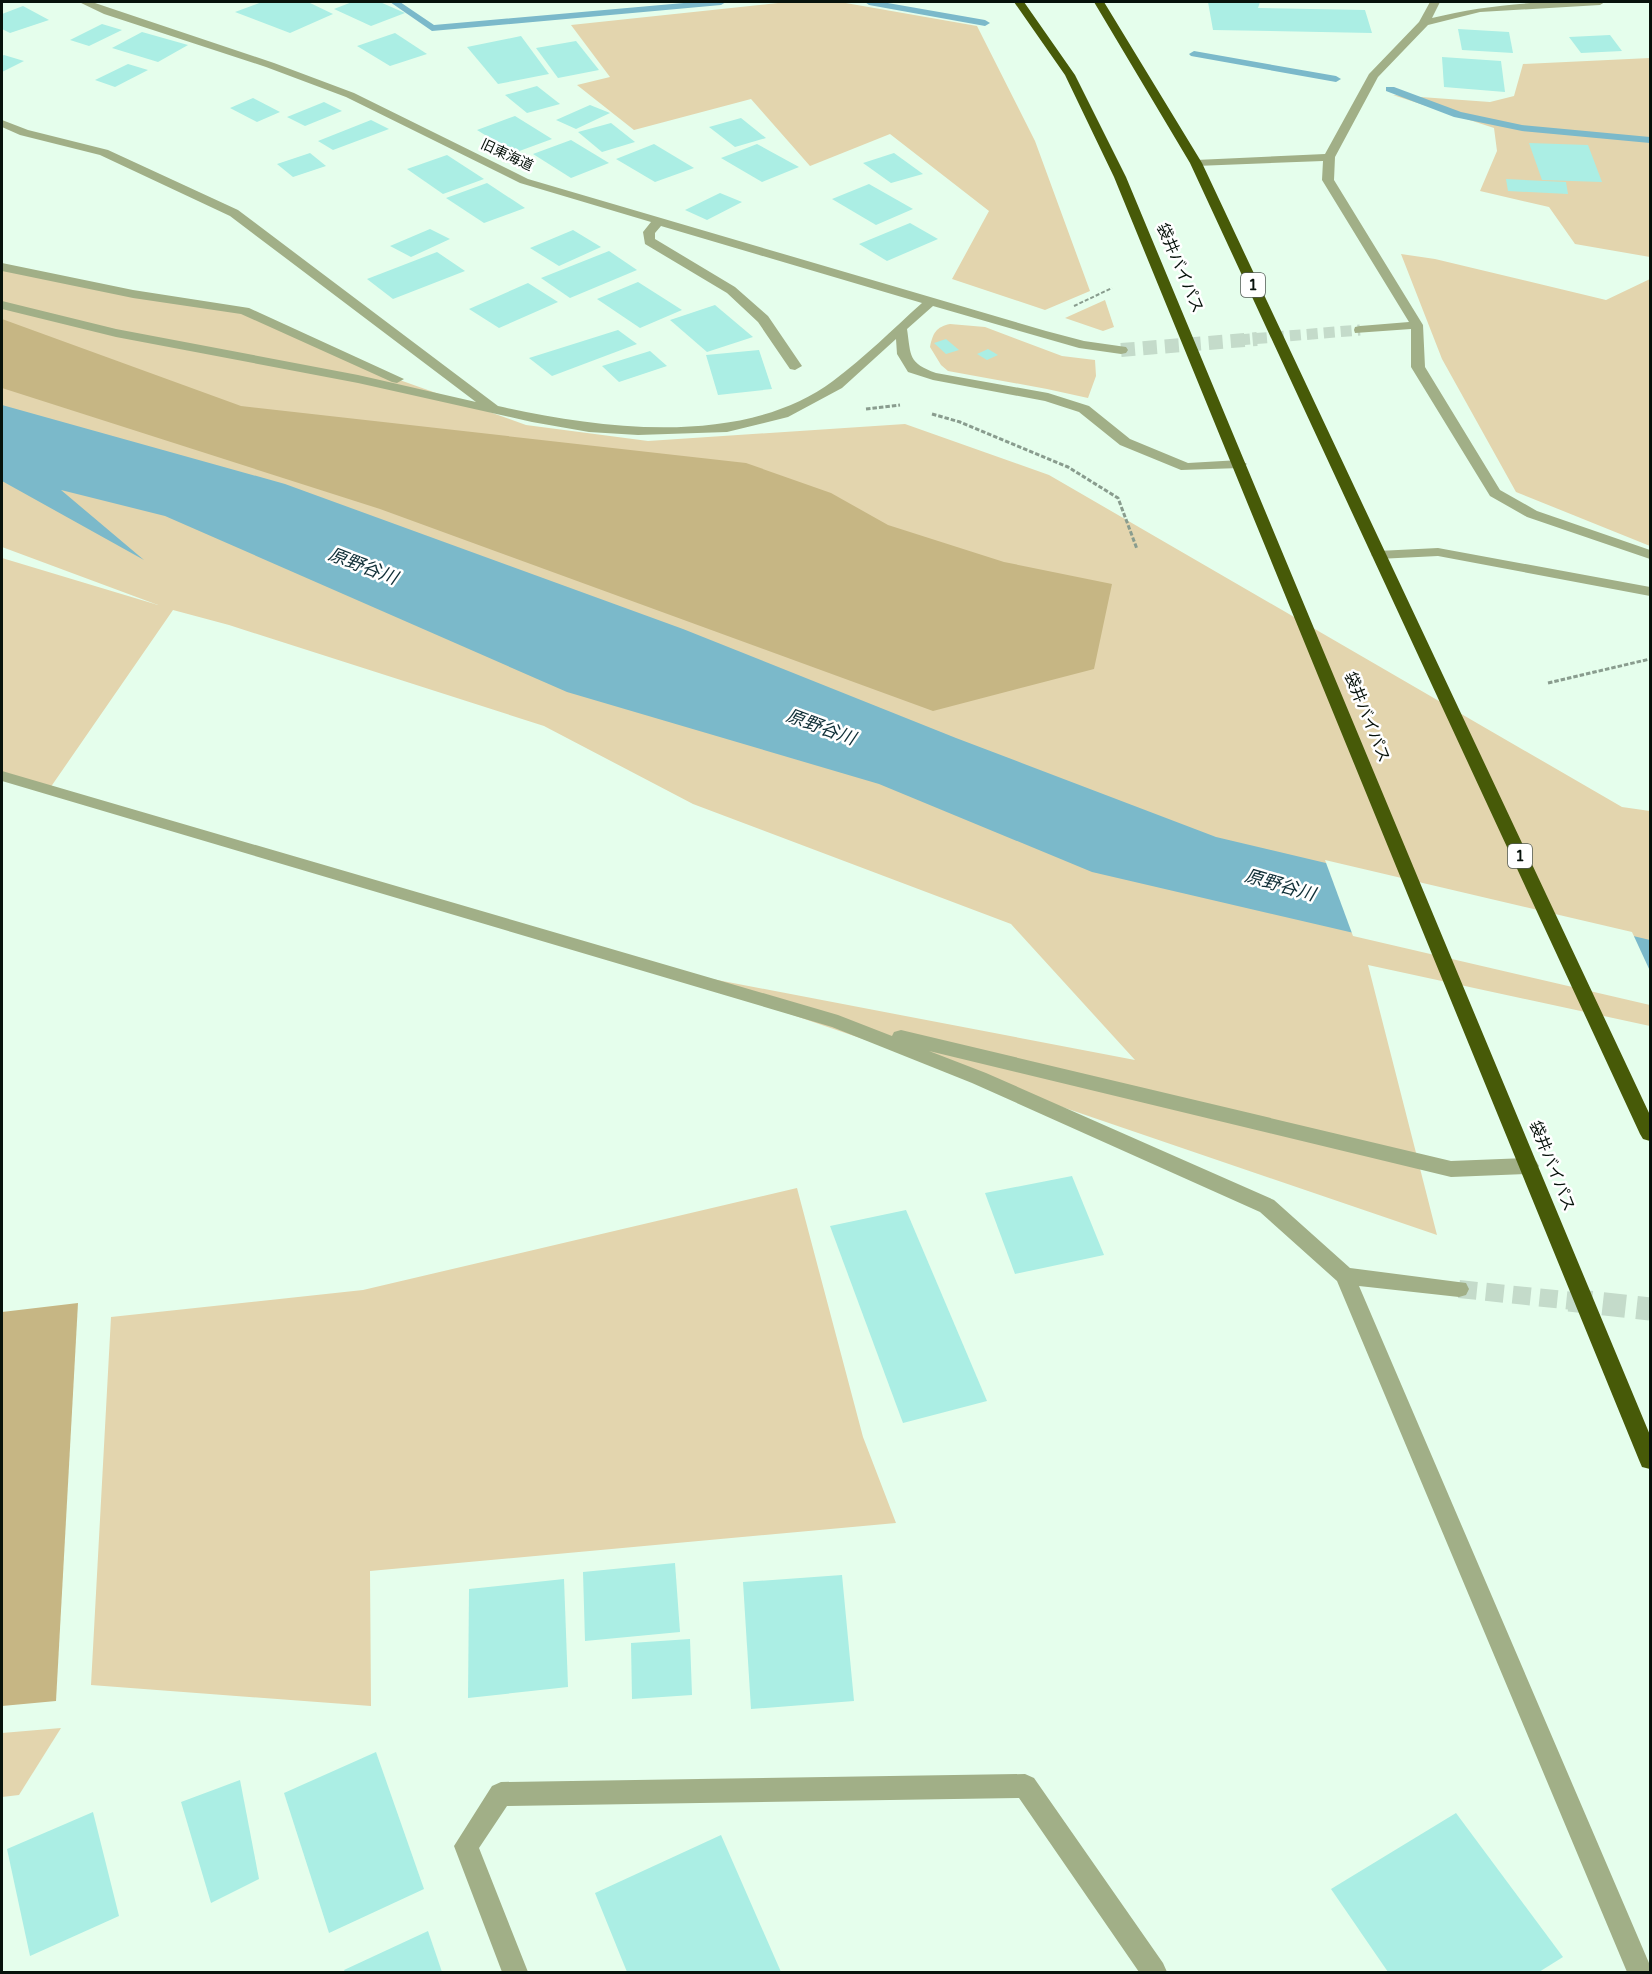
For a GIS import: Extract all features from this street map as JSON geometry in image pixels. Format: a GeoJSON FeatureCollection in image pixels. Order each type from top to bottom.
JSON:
{"type":"FeatureCollection","features":[{"type":"Feature","properties":{"kind":"highway","name":"袋井バイパス"},"geometry":{"type":"LineString","coordinates":[[1019,2],[1070,75],[1119,177],[1240,464],[1650,1460]]}},
{"type":"Feature","properties":{"kind":"highway","name":"1"},"geometry":{"type":"LineString","coordinates":[[1099,2],[1196,163],[1650,1134]]}},
{"type":"Feature","properties":{"kind":"street","name":"旧東海道"},"geometry":{"type":"LineString","coordinates":[[84,2],[270,65],[350,95],[524,181],[930,302],[1084,345],[1121,350]]}},
{"type":"Feature","properties":{"kind":"street"},"geometry":{"type":"LineString","coordinates":[[1435,2],[1424,23],[1373,76],[1329,157],[1328,180],[1417,325],[1418,367],[1495,493],[1532,514],[1650,555]]}},
{"type":"Feature","properties":{"kind":"street"},"geometry":{"type":"LineString","coordinates":[[1424,23],[1480,9],[1600,2]]}},
{"type":"Feature","properties":{"kind":"street"},"geometry":{"type":"LineString","coordinates":[[2,123],[24,133],[128,160],[234,213],[498,410]]}},
{"type":"Feature","properties":{"kind":"street"},"geometry":{"type":"LineString","coordinates":[[1196,163],[1329,157]]}},
{"type":"Feature","properties":{"kind":"street"},"geometry":{"type":"LineString","coordinates":[[659,221],[649,232],[649,241],[731,290],[763,319],[795,366]]}},
{"type":"Feature","properties":{"kind":"street"},"geometry":{"type":"LineString","coordinates":[[2,267],[133,294],[244,311],[435,396]]}},
{"type":"Feature","properties":{"kind":"street"},"geometry":{"type":"LineString","coordinates":[[2,305],[116,333],[358,379],[498,410],[589,428],[638,431],[727,428],[766,420],[837,385],[930,302]]}},
{"type":"Feature","properties":{"kind":"street"},"geometry":{"type":"LineString","coordinates":[[1360,330],[1417,325]]}},
{"type":"Feature","properties":{"kind":"street"},"geometry":{"type":"LineString","coordinates":[[901,328],[904,354],[913,369],[933,376],[1048,397],[1084,409],[1125,442],[1186,467],[1240,464]]}},
{"type":"Feature","properties":{"kind":"street"},"geometry":{"type":"LineString","coordinates":[[1378,555],[1438,552],[1650,592]]}},
{"type":"Feature","properties":{"kind":"street"},"geometry":{"type":"LineString","coordinates":[[2,776],[838,1022],[1451,1169],[1529,1166]]}},
{"type":"Feature","properties":{"kind":"street"},"geometry":{"type":"LineString","coordinates":[[838,1022],[979,1078],[1267,1206],[1345,1276],[1640,1972]]}},
{"type":"Feature","properties":{"kind":"street"},"geometry":{"type":"LineString","coordinates":[[1345,1276],[1459,1289]]}},
{"type":"Feature","properties":{"kind":"street"},"geometry":{"type":"LineString","coordinates":[[515,1972],[466,1846],[501,1794],[1025,1786],[1154,1972]]}},
{"type":"Feature","properties":{"kind":"path"},"geometry":{"type":"LineString","coordinates":[[1065,311],[1112,288]]}},
{"type":"Feature","properties":{"kind":"path"},"geometry":{"type":"LineString","coordinates":[[897,405],[907,408]]}},
{"type":"Feature","properties":{"kind":"path"},"geometry":{"type":"LineString","coordinates":[[928,413],[960,422],[1068,467],[1118,498],[1137,549]]}},
{"type":"Feature","properties":{"kind":"path"},"geometry":{"type":"LineString","coordinates":[[1548,683],[1650,659]]}},
{"type":"Feature","properties":{"kind":"shaded area"},"geometry":{"type":"Polygon","coordinates":[[[787,2],[840,2],[977,26],[1035,141],[1090,291],[1045,310],[952,279],[989,211],[890,134],[810,166],[751,99],[634,130],[577,85],[610,77],[571,25],[787,2]]]}},
{"type":"Feature","properties":{"kind":"shaded area"},"geometry":{"type":"Polygon","coordinates":[[[1650,58],[1650,257],[1575,244],[1549,207],[1480,191],[1497,151],[1494,128],[1393,95],[1490,102],[1514,96],[1523,64],[1650,58]]]}},
{"type":"Feature","properties":{"kind":"shaded area"},"geometry":{"type":"Polygon","coordinates":[[[1401,254],[1435,259],[1606,300],[1650,279],[1650,546],[1516,492],[1442,359],[1401,254]]]}},
{"type":"Feature","properties":{"kind":"shaded area"},"geometry":{"type":"Polygon","coordinates":[[[2,267],[244,311],[394,378],[526,425],[648,441],[905,424],[1049,475],[1622,807],[1650,811],[1650,1026],[1368,965],[1437,1235],[655,968],[1135,1060],[1011,924],[693,804],[544,726],[229,625],[173,610],[48,791],[2,776],[2,558],[158,605],[2,547],[2,267]]]}},
{"type":"Feature","properties":{"kind":"shaded area"},"geometry":{"type":"Polygon","coordinates":[[[1105,300],[1114,327],[1103,331],[1065,318],[1105,300]]]}},
{"type":"Feature","properties":{"kind":"shaded area"},"geometry":{"type":"Polygon","coordinates":[[[2,319],[241,406],[746,463],[831,493],[888,525],[1004,562],[1112,584],[1094,669],[933,711],[380,509],[2,388],[2,319]]]}},
{"type":"Feature","properties":{"kind":"shaded area"},"geometry":{"type":"Polygon","coordinates":[[[950,324],[985,327],[1062,356],[1095,360],[1096,376],[1088,398],[948,371],[941,365],[930,347],[936,331],[950,324]]]}},
{"type":"Feature","properties":{"kind":"shaded area"},"geometry":{"type":"Polygon","coordinates":[[[797,1188],[863,1437],[896,1523],[370,1571],[371,1706],[91,1685],[111,1317],[363,1290],[797,1188]]]}},
{"type":"Feature","properties":{"kind":"shaded area"},"geometry":{"type":"Polygon","coordinates":[[[78,1303],[56,1701],[2,1706],[2,1312],[78,1303]]]}},
{"type":"Feature","properties":{"kind":"shaded area"},"geometry":{"type":"Polygon","coordinates":[[[61,1728],[19,1795],[2,1797],[2,1733],[61,1728]]]}},
{"type":"Feature","properties":{"kind":"water","name":"原野谷川"},"geometry":{"type":"Polygon","coordinates":[[[2,405],[285,484],[683,629],[956,738],[1216,837],[1650,940],[1650,1002],[1092,872],[879,784],[567,692],[165,516],[61,490],[144,560],[2,481],[2,405]]]}},
{"type":"Feature","properties":{"kind":"pier"},"geometry":{"type":"Polygon","coordinates":[[[1325,860],[1632,932],[1650,971],[1650,1005],[1353,936],[1325,860]]]}},
{"type":"Feature","properties":{"kind":"building"},"geometry":{"type":"Polygon","coordinates":[[[262,2],[308,2],[333,14],[290,33],[235,12],[262,2]]]}},
{"type":"Feature","properties":{"kind":"building"},"geometry":{"type":"Polygon","coordinates":[[[352,2],[380,2],[405,13],[371,26],[334,9],[352,2]]]}},
{"type":"Feature","properties":{"kind":"building"},"geometry":{"type":"Polygon","coordinates":[[[1208,2],[1260,2],[1258,8],[1365,10],[1372,33],[1213,30],[1208,2]]]}},
{"type":"Feature","properties":{"kind":"building"},"geometry":{"type":"Polygon","coordinates":[[[23,6],[49,20],[10,33],[2,29],[2,14],[23,6]]]}},
{"type":"Feature","properties":{"kind":"building"},"geometry":{"type":"Polygon","coordinates":[[[102,24],[122,30],[89,46],[70,40],[102,24]]]}},
{"type":"Feature","properties":{"kind":"building"},"geometry":{"type":"Polygon","coordinates":[[[1458,29],[1509,32],[1513,53],[1462,50],[1458,29]]]}},
{"type":"Feature","properties":{"kind":"building"},"geometry":{"type":"Polygon","coordinates":[[[142,32],[188,45],[158,62],[112,48],[142,32]]]}},
{"type":"Feature","properties":{"kind":"building"},"geometry":{"type":"Polygon","coordinates":[[[395,33],[427,54],[390,66],[357,46],[395,33]]]}},
{"type":"Feature","properties":{"kind":"building"},"geometry":{"type":"Polygon","coordinates":[[[1610,35],[1622,51],[1581,53],[1569,37],[1610,35]]]}},
{"type":"Feature","properties":{"kind":"building"},"geometry":{"type":"Polygon","coordinates":[[[521,36],[549,74],[498,84],[467,47],[521,36]]]}},
{"type":"Feature","properties":{"kind":"building"},"geometry":{"type":"Polygon","coordinates":[[[576,41],[599,70],[558,78],[536,48],[576,41]]]}},
{"type":"Feature","properties":{"kind":"building"},"geometry":{"type":"Polygon","coordinates":[[[2,56],[24,61],[2,72],[2,56]]]}},
{"type":"Feature","properties":{"kind":"building"},"geometry":{"type":"Polygon","coordinates":[[[1442,57],[1501,61],[1505,92],[1444,87],[1442,57]]]}},
{"type":"Feature","properties":{"kind":"building"},"geometry":{"type":"Polygon","coordinates":[[[128,64],[148,70],[115,87],[95,80],[128,64]]]}},
{"type":"Feature","properties":{"kind":"building"},"geometry":{"type":"Polygon","coordinates":[[[537,86],[560,104],[527,113],[505,95],[537,86]]]}},
{"type":"Feature","properties":{"kind":"building"},"geometry":{"type":"Polygon","coordinates":[[[253,98],[280,112],[257,122],[230,108],[253,98]]]}},
{"type":"Feature","properties":{"kind":"building"},"geometry":{"type":"Polygon","coordinates":[[[324,102],[342,111],[305,126],[287,117],[324,102]]]}},
{"type":"Feature","properties":{"kind":"building"},"geometry":{"type":"Polygon","coordinates":[[[590,105],[610,113],[576,129],[556,120],[590,105]]]}},
{"type":"Feature","properties":{"kind":"building"},"geometry":{"type":"Polygon","coordinates":[[[515,116],[552,139],[514,153],[477,130],[515,116]]]}},
{"type":"Feature","properties":{"kind":"building"},"geometry":{"type":"Polygon","coordinates":[[[741,118],[766,138],[735,147],[709,127],[741,118]]]}},
{"type":"Feature","properties":{"kind":"building"},"geometry":{"type":"Polygon","coordinates":[[[371,120],[389,129],[333,150],[318,141],[371,120]]]}},
{"type":"Feature","properties":{"kind":"building"},"geometry":{"type":"Polygon","coordinates":[[[611,123],[635,142],[602,152],[578,132],[611,123]]]}},
{"type":"Feature","properties":{"kind":"building"},"geometry":{"type":"Polygon","coordinates":[[[571,140],[609,163],[571,178],[533,154],[571,140]]]}},
{"type":"Feature","properties":{"kind":"building"},"geometry":{"type":"Polygon","coordinates":[[[1529,143],[1588,145],[1602,182],[1542,180],[1529,143]]]}},
{"type":"Feature","properties":{"kind":"building"},"geometry":{"type":"Polygon","coordinates":[[[654,144],[694,168],[655,182],[616,159],[654,144]]]}},
{"type":"Feature","properties":{"kind":"building"},"geometry":{"type":"Polygon","coordinates":[[[757,144],[799,167],[762,182],[721,158],[757,144]]]}},
{"type":"Feature","properties":{"kind":"building"},"geometry":{"type":"Polygon","coordinates":[[[310,153],[326,166],[293,177],[277,164],[310,153]]]}},
{"type":"Feature","properties":{"kind":"building"},"geometry":{"type":"Polygon","coordinates":[[[894,153],[923,174],[891,183],[863,163],[894,153]]]}},
{"type":"Feature","properties":{"kind":"building"},"geometry":{"type":"Polygon","coordinates":[[[447,155],[484,179],[443,194],[407,169],[447,155]]]}},
{"type":"Feature","properties":{"kind":"building"},"geometry":{"type":"Polygon","coordinates":[[[1506,179],[1566,182],[1568,194],[1508,191],[1506,179]]]}},
{"type":"Feature","properties":{"kind":"building"},"geometry":{"type":"Polygon","coordinates":[[[487,183],[525,208],[484,223],[446,198],[487,183]]]}},
{"type":"Feature","properties":{"kind":"building"},"geometry":{"type":"Polygon","coordinates":[[[869,184],[913,209],[876,225],[832,199],[869,184]]]}},
{"type":"Feature","properties":{"kind":"building"},"geometry":{"type":"Polygon","coordinates":[[[720,193],[742,202],[707,220],[685,210],[720,193]]]}},
{"type":"Feature","properties":{"kind":"building"},"geometry":{"type":"Polygon","coordinates":[[[910,223],[938,239],[887,261],[859,244],[910,223]]]}},
{"type":"Feature","properties":{"kind":"building"},"geometry":{"type":"Polygon","coordinates":[[[430,229],[450,239],[411,257],[390,246],[430,229]]]}},
{"type":"Feature","properties":{"kind":"building"},"geometry":{"type":"Polygon","coordinates":[[[573,230],[601,247],[559,266],[530,248],[573,230]]]}},
{"type":"Feature","properties":{"kind":"building"},"geometry":{"type":"Polygon","coordinates":[[[609,251],[637,270],[570,298],[541,278],[609,251]]]}},
{"type":"Feature","properties":{"kind":"building"},"geometry":{"type":"Polygon","coordinates":[[[437,252],[465,271],[393,299],[367,279],[437,252]]]}},
{"type":"Feature","properties":{"kind":"building"},"geometry":{"type":"Polygon","coordinates":[[[638,282],[682,310],[640,328],[597,299],[638,282]]]}},
{"type":"Feature","properties":{"kind":"building"},"geometry":{"type":"Polygon","coordinates":[[[528,283],[558,302],[499,328],[469,309],[528,283]]]}},
{"type":"Feature","properties":{"kind":"building"},"geometry":{"type":"Polygon","coordinates":[[[715,305],[753,337],[707,352],[670,320],[715,305]]]}},
{"type":"Feature","properties":{"kind":"building"},"geometry":{"type":"Polygon","coordinates":[[[618,330],[637,344],[552,376],[529,358],[618,330]]]}},
{"type":"Feature","properties":{"kind":"building"},"geometry":{"type":"Polygon","coordinates":[[[946,339],[959,350],[946,354],[934,343],[946,339]]]}},
{"type":"Feature","properties":{"kind":"building"},"geometry":{"type":"Polygon","coordinates":[[[988,349],[998,355],[987,360],[977,354],[988,349]]]}},
{"type":"Feature","properties":{"kind":"building"},"geometry":{"type":"Polygon","coordinates":[[[759,350],[772,389],[718,395],[706,355],[759,350]]]}},
{"type":"Feature","properties":{"kind":"building"},"geometry":{"type":"Polygon","coordinates":[[[650,351],[667,366],[619,382],[602,366],[650,351]]]}},
{"type":"Feature","properties":{"kind":"building"},"geometry":{"type":"Polygon","coordinates":[[[1072,1176],[1104,1255],[1015,1274],[985,1193],[1072,1176]]]}},
{"type":"Feature","properties":{"kind":"building"},"geometry":{"type":"Polygon","coordinates":[[[906,1210],[987,1401],[903,1423],[830,1226],[906,1210]]]}},
{"type":"Feature","properties":{"kind":"building"},"geometry":{"type":"Polygon","coordinates":[[[675,1563],[680,1632],[585,1641],[583,1572],[675,1563]]]}},
{"type":"Feature","properties":{"kind":"building"},"geometry":{"type":"Polygon","coordinates":[[[842,1575],[854,1701],[751,1709],[743,1582],[842,1575]]]}},
{"type":"Feature","properties":{"kind":"building"},"geometry":{"type":"Polygon","coordinates":[[[564,1579],[568,1687],[468,1698],[469,1589],[564,1579]]]}},
{"type":"Feature","properties":{"kind":"building"},"geometry":{"type":"Polygon","coordinates":[[[690,1639],[692,1695],[632,1699],[631,1643],[690,1639]]]}},
{"type":"Feature","properties":{"kind":"building"},"geometry":{"type":"Polygon","coordinates":[[[376,1752],[424,1889],[329,1933],[284,1793],[376,1752]]]}},
{"type":"Feature","properties":{"kind":"building"},"geometry":{"type":"Polygon","coordinates":[[[240,1780],[259,1879],[211,1903],[181,1802],[240,1780]]]}},
{"type":"Feature","properties":{"kind":"building"},"geometry":{"type":"Polygon","coordinates":[[[93,1812],[119,1916],[30,1956],[7,1849],[93,1812]]]}},
{"type":"Feature","properties":{"kind":"building"},"geometry":{"type":"Polygon","coordinates":[[[1456,1813],[1563,1957],[1539,1972],[1388,1972],[1331,1889],[1456,1813]]]}},
{"type":"Feature","properties":{"kind":"building"},"geometry":{"type":"Polygon","coordinates":[[[721,1835],[781,1972],[627,1972],[595,1893],[721,1835]]]}},
{"type":"Feature","properties":{"kind":"building"},"geometry":{"type":"Polygon","coordinates":[[[428,1931],[442,1972],[345,1972],[344,1970],[428,1931]]]}},
{"type":"Feature","properties":{"kind":"waterway"},"geometry":{"type":"LineString","coordinates":[[394,2],[432,28],[721,2]]}},
{"type":"Feature","properties":{"kind":"waterway"},"geometry":{"type":"LineString","coordinates":[[869,2],[985,23]]}},
{"type":"Feature","properties":{"kind":"waterway"},"geometry":{"type":"LineString","coordinates":[[1194,54],[1336,79]]}},
{"type":"Feature","properties":{"kind":"waterway"},"geometry":{"type":"LineString","coordinates":[[1390,89],[1458,115],[1522,128],[1650,140]]}},
{"type":"Feature","properties":{"kind":"tunnel"},"geometry":{"type":"LineString","coordinates":[[1239,340],[1360,330]]}},
{"type":"Feature","properties":{"kind":"tunnel"},"geometry":{"type":"LineString","coordinates":[[1121,350],[1257,339]]}},
{"type":"Feature","properties":{"kind":"tunnel"},"geometry":{"type":"LineString","coordinates":[[1459,1289],[1583,1302]]}},
{"type":"Feature","properties":{"kind":"tunnel"},"geometry":{"type":"LineString","coordinates":[[1569,1300],[1650,1309]]}}]}
